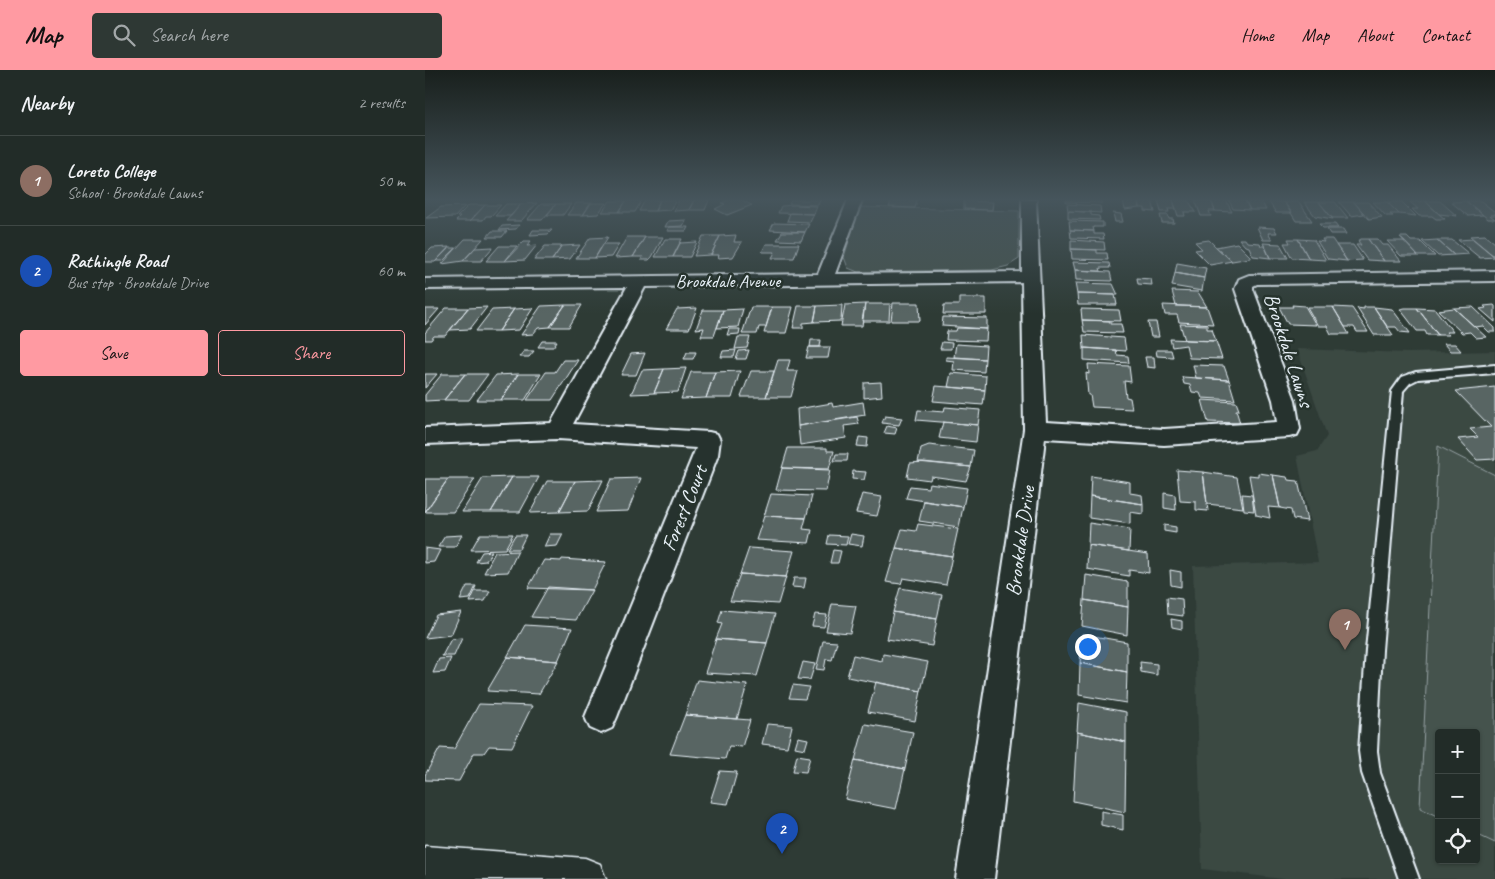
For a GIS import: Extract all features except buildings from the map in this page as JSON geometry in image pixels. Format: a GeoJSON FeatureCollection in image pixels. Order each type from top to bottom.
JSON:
{"type":"FeatureCollection","features":[{"type":"Feature","properties":{"kind":"street"},"geometry":{"type":"LineString","coordinates":[[824,280],[840,238]]}},
{"type":"Feature","properties":{"kind":"street","name":"Brookdale Drive"},"geometry":{"type":"LineString","coordinates":[[975,879],[1035,429],[1030,238]]}},
{"type":"Feature","properties":{"kind":"street","name":"Brookdale Lawns"},"geometry":{"type":"LineString","coordinates":[[1035,429],[1164,437],[1289,429],[1284,400],[1244,289],[1245,283],[1255,279],[1405,279],[1495,276]]}},
{"type":"Feature","properties":{"kind":"street","name":"Brookdale Avenue"},"geometry":{"type":"LineString","coordinates":[[425,284],[1032,277]]}},
{"type":"Feature","properties":{"kind":"street"},"geometry":{"type":"LineString","coordinates":[[558,431],[639,281]]}},
{"type":"Feature","properties":{"kind":"street","name":"Forest Court"},"geometry":{"type":"LineString","coordinates":[[425,436],[558,431],[709,440],[705,455],[601,717]]}},
{"type":"Feature","properties":{"kind":"street"},"geometry":{"type":"LineString","coordinates":[[425,867],[585,879]]}},
{"type":"Feature","properties":{"kind":"lane"},"geometry":{"type":"LineString","coordinates":[[1409,879],[1371,773],[1369,751],[1374,650],[1398,391],[1406,380],[1416,376],[1495,369]]}},
{"type":"Feature","properties":{"kind":"shaded area"},"geometry":{"type":"Polygon","coordinates":[[[850,238],[1019,238],[1019,259],[1008,266],[992,270],[858,272],[848,268],[844,257],[850,238]]]}},
{"type":"Feature","properties":{"kind":"shaded area"},"geometry":{"type":"Polygon","coordinates":[[[1297,349],[1408,353],[1495,351],[1495,879],[1282,879],[1202,869],[1193,566],[1318,562],[1297,456],[1317,451],[1327,436],[1297,349]]]}},
{"type":"Feature","properties":{"kind":"shaded area"},"geometry":{"type":"Polygon","coordinates":[[[1438,446],[1495,475],[1495,843],[1480,836],[1480,729],[1435,729],[1435,815],[1420,808],[1438,446]]]}},
{"type":"Feature","properties":{"kind":"place","name":"Loreto College"},"geometry":{"type":"Point","coordinates":[1345,650]}},
{"type":"Feature","properties":{"kind":"place","name":"Rathingle Road"},"geometry":{"type":"Point","coordinates":[782,854]}}]}
